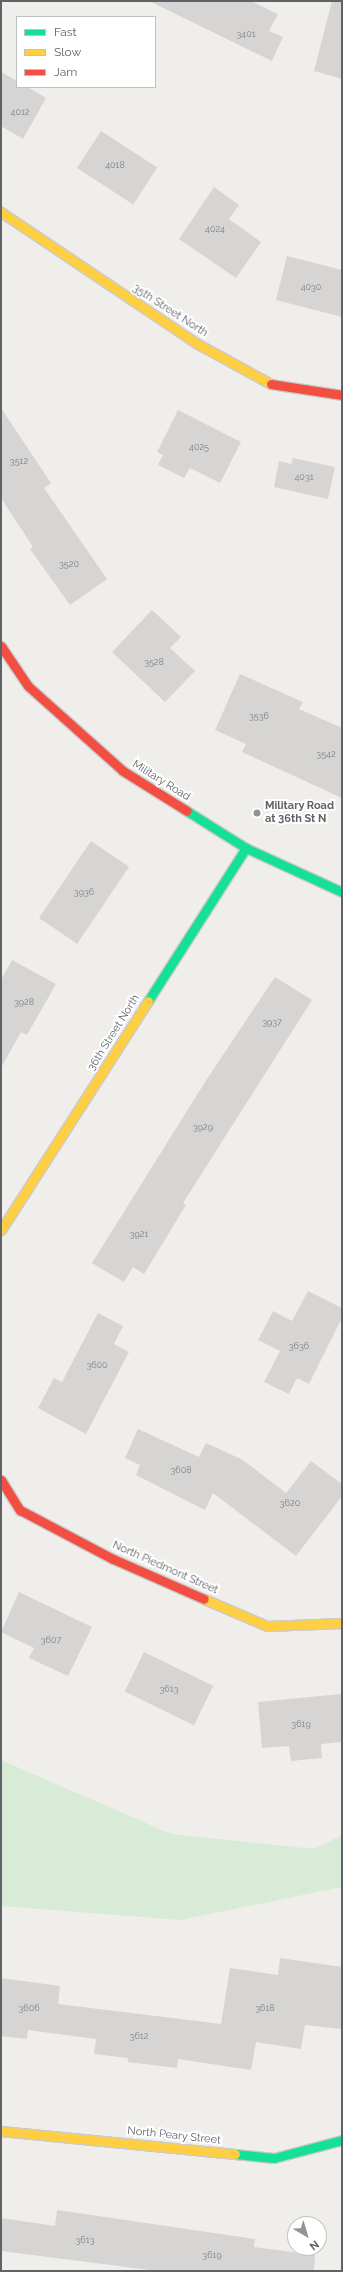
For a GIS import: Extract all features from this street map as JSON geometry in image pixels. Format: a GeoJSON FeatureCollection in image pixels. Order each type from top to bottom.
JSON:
{"type":"FeatureCollection","features":[{"type":"Feature","properties":{"kind":"street","name":"35th Street North"},"geometry":{"type":"LineString","coordinates":[[1,212],[196,343],[271,384],[342,395]]}},
{"type":"Feature","properties":{"kind":"street","name":"Military Road"},"geometry":{"type":"LineString","coordinates":[[1,646],[28,686],[123,771],[246,848],[342,892]]}},
{"type":"Feature","properties":{"kind":"street","name":"36th Street North"},"geometry":{"type":"LineString","coordinates":[[1,1230],[246,848]]}},
{"type":"Feature","properties":{"kind":"street","name":"North Piedmont Street"},"geometry":{"type":"LineString","coordinates":[[1,1480],[20,1510],[114,1559],[267,1626],[342,1623]]}},
{"type":"Feature","properties":{"kind":"street","name":"North Peary Street"},"geometry":{"type":"LineString","coordinates":[[1,2131],[274,2158],[342,2140]]}},
{"type":"Feature","properties":{"kind":"green space"},"geometry":{"type":"Polygon","coordinates":[[[1,1760],[171,1834],[314,1849],[342,1835],[342,1887],[180,1920],[1,1906],[1,1760]]]}},
{"type":"Feature","properties":{"kind":"building"},"geometry":{"type":"Polygon","coordinates":[[[149,1],[251,1],[278,14],[269,31],[283,37],[272,61],[149,1]]]}},
{"type":"Feature","properties":{"kind":"building"},"geometry":{"type":"Polygon","coordinates":[[[332,1],[342,1],[342,79],[314,71],[332,1]]]}},
{"type":"Feature","properties":{"kind":"building"},"geometry":{"type":"Polygon","coordinates":[[[1,72],[16,80],[16,88],[29,88],[46,98],[23,139],[1,126],[1,72]]]}},
{"type":"Feature","properties":{"kind":"building"},"geometry":{"type":"Polygon","coordinates":[[[101,131],[157,167],[133,204],[77,168],[101,131]]]}},
{"type":"Feature","properties":{"kind":"building"},"geometry":{"type":"Polygon","coordinates":[[[214,187],[239,205],[229,219],[261,242],[236,278],[179,239],[214,187]]]}},
{"type":"Feature","properties":{"kind":"building"},"geometry":{"type":"Polygon","coordinates":[[[287,256],[342,270],[342,317],[276,300],[287,256]]]}},
{"type":"Feature","properties":{"kind":"building"},"geometry":{"type":"Polygon","coordinates":[[[1,408],[51,483],[44,488],[107,579],[70,605],[30,549],[33,547],[1,498],[1,408]]]}},
{"type":"Feature","properties":{"kind":"building"},"geometry":{"type":"Polygon","coordinates":[[[178,410],[241,442],[220,483],[190,468],[184,478],[158,465],[163,455],[157,452],[178,410]]]}},
{"type":"Feature","properties":{"kind":"building"},"geometry":{"type":"Polygon","coordinates":[[[293,458],[335,467],[328,499],[274,487],[279,461],[291,464],[293,458]]]}},
{"type":"Feature","properties":{"kind":"building"},"geometry":{"type":"Polygon","coordinates":[[[152,610],[181,637],[170,648],[195,671],[165,702],[112,652],[152,610]]]}},
{"type":"Feature","properties":{"kind":"building"},"geometry":{"type":"Polygon","coordinates":[[[240,674],[303,702],[299,709],[342,728],[342,798],[242,752],[246,744],[215,730],[240,674]]]}},
{"type":"Feature","properties":{"kind":"building"},"geometry":{"type":"Polygon","coordinates":[[[91,841],[129,867],[77,944],[39,918],[91,841]]]}},
{"type":"Feature","properties":{"kind":"building"},"geometry":{"type":"Polygon","coordinates":[[[12,960],[56,984],[27,1035],[21,1032],[1,1068],[1,980],[12,960]]]}},
{"type":"Feature","properties":{"kind":"building"},"geometry":{"type":"Polygon","coordinates":[[[275,977],[312,1000],[183,1203],[186,1205],[144,1274],[133,1267],[124,1282],[92,1263],[205,1082],[275,977]]]}},
{"type":"Feature","properties":{"kind":"building"},"geometry":{"type":"Polygon","coordinates":[[[308,1291],[342,1308],[342,1318],[309,1384],[297,1378],[289,1394],[264,1382],[280,1351],[258,1340],[273,1311],[292,1321],[308,1291]]]}},
{"type":"Feature","properties":{"kind":"building"},"geometry":{"type":"Polygon","coordinates":[[[98,1313],[123,1326],[114,1344],[129,1352],[86,1434],[38,1408],[54,1378],[62,1382],[98,1313]]]}},
{"type":"Feature","properties":{"kind":"building"},"geometry":{"type":"Polygon","coordinates":[[[138,1429],[199,1457],[206,1443],[243,1460],[286,1493],[311,1461],[342,1484],[342,1496],[296,1556],[213,1493],[205,1510],[136,1475],[140,1465],[125,1458],[138,1429]]]}},
{"type":"Feature","properties":{"kind":"building"},"geometry":{"type":"Polygon","coordinates":[[[19,1592],[92,1627],[68,1676],[29,1658],[34,1648],[1,1632],[19,1592]]]}},
{"type":"Feature","properties":{"kind":"building"},"geometry":{"type":"Polygon","coordinates":[[[144,1652],[213,1686],[194,1725],[125,1692],[144,1652]]]}},
{"type":"Feature","properties":{"kind":"building"},"geometry":{"type":"Polygon","coordinates":[[[341,1694],[342,1742],[321,1744],[322,1758],[291,1761],[289,1746],[262,1748],[258,1702],[341,1694]]]}},
{"type":"Feature","properties":{"kind":"building"},"geometry":{"type":"Polygon","coordinates":[[[280,1958],[342,1967],[342,2029],[305,2025],[301,2049],[256,2042],[251,2070],[178,2059],[177,2068],[128,2062],[128,2058],[94,2054],[96,2039],[28,2030],[27,2039],[1,2036],[1,1978],[60,1986],[58,2004],[221,2024],[230,1968],[278,1975],[280,1958]]]}},
{"type":"Feature","properties":{"kind":"building"},"geometry":{"type":"Polygon","coordinates":[[[57,2210],[255,2239],[254,2247],[287,2251],[287,2256],[315,2256],[314,2271],[158,2271],[1,2251],[1,2218],[55,2226],[57,2210]]]}},
{"type":"Feature","properties":{"kind":"traffic: fast"},"geometry":{"type":"LineString","coordinates":[[187,811],[246,848],[342,892]]}},
{"type":"Feature","properties":{"kind":"traffic: fast"},"geometry":{"type":"LineString","coordinates":[[148,1001],[246,848]]}},
{"type":"Feature","properties":{"kind":"traffic: fast"},"geometry":{"type":"LineString","coordinates":[[235,2154],[274,2158],[342,2140]]}},
{"type":"Feature","properties":{"kind":"traffic: slow"},"geometry":{"type":"LineString","coordinates":[[1,212],[196,343],[271,384]]}},
{"type":"Feature","properties":{"kind":"traffic: slow"},"geometry":{"type":"LineString","coordinates":[[1,1230],[148,1001]]}},
{"type":"Feature","properties":{"kind":"traffic: slow"},"geometry":{"type":"LineString","coordinates":[[204,1599],[267,1626],[342,1623]]}},
{"type":"Feature","properties":{"kind":"traffic: slow"},"geometry":{"type":"LineString","coordinates":[[1,2131],[235,2154]]}},
{"type":"Feature","properties":{"kind":"traffic: jam"},"geometry":{"type":"LineString","coordinates":[[271,384],[342,395]]}},
{"type":"Feature","properties":{"kind":"traffic: jam"},"geometry":{"type":"LineString","coordinates":[[1,646],[28,686],[123,771],[187,811]]}},
{"type":"Feature","properties":{"kind":"traffic: jam"},"geometry":{"type":"LineString","coordinates":[[1,1480],[20,1510],[113,1559],[204,1599]]}},
{"type":"Feature","properties":{"kind":"place","name":"Military Road at 36th St N"},"geometry":{"type":"Point","coordinates":[257,813]}}]}
